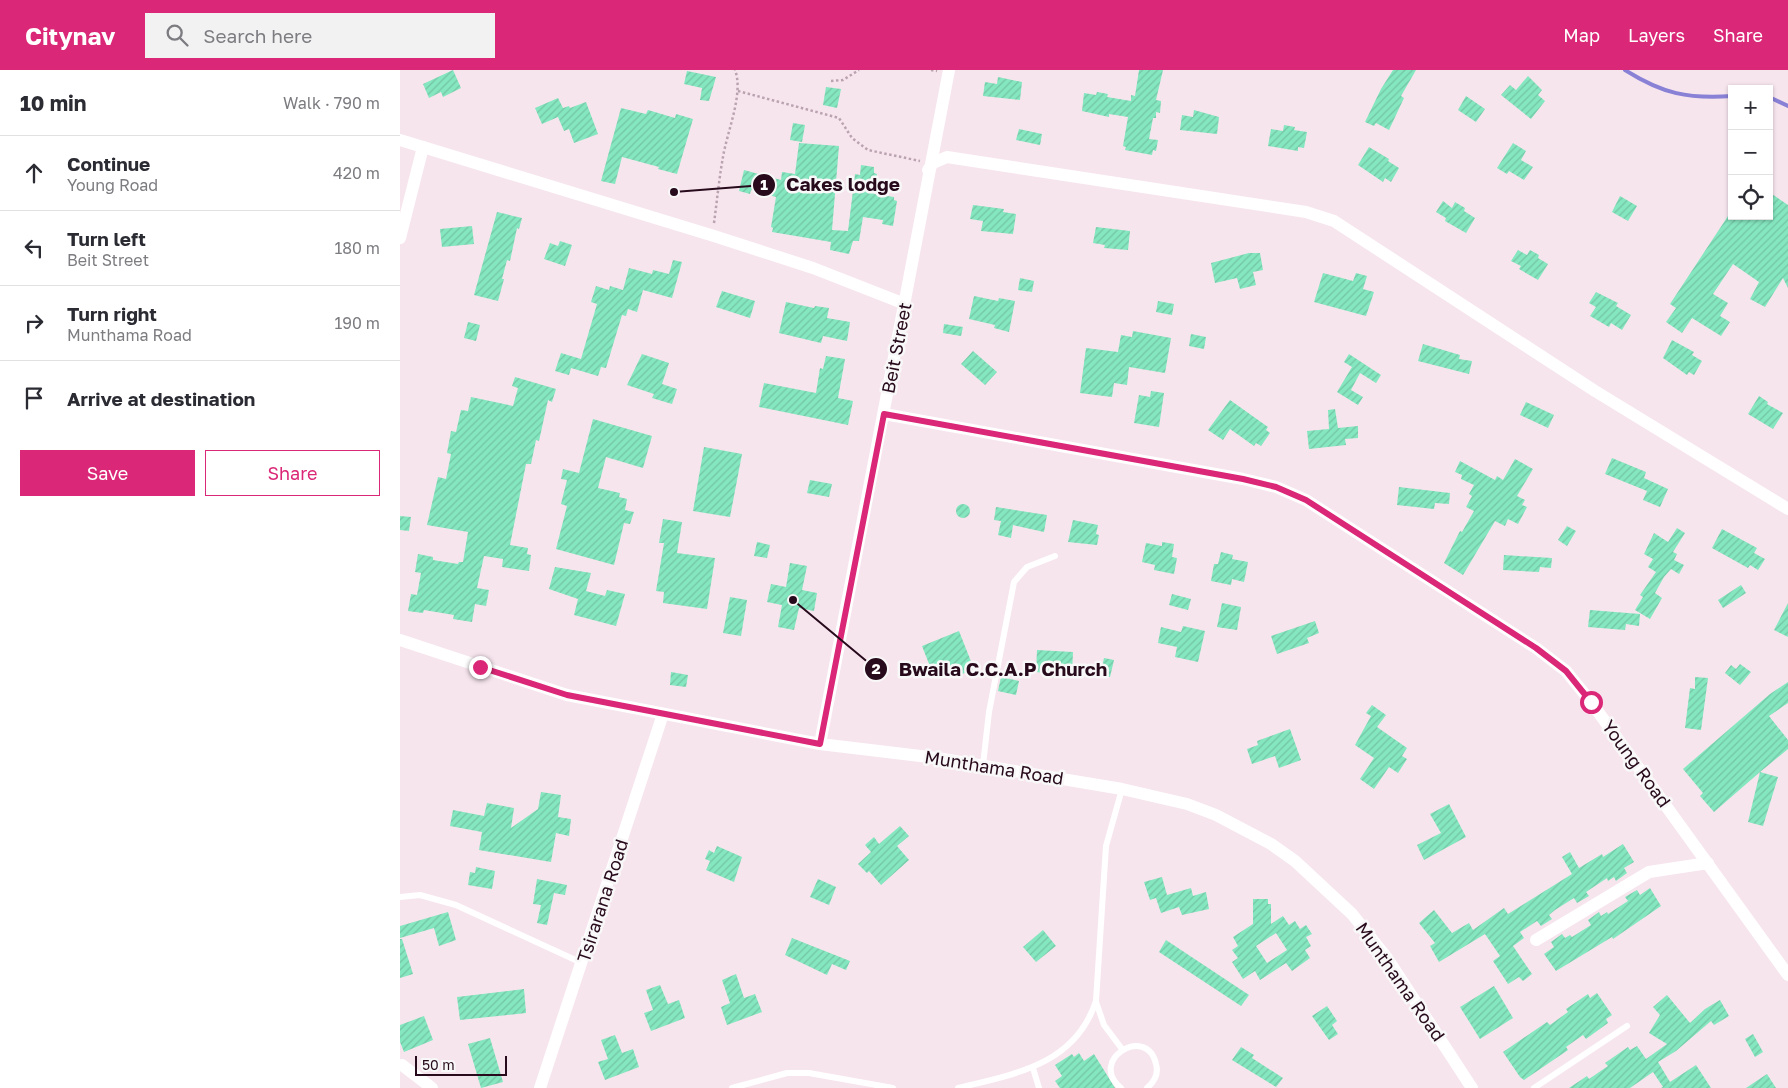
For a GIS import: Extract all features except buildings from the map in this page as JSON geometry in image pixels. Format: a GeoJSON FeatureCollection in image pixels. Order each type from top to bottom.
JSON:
{"type":"FeatureCollection","features":[{"type":"Feature","properties":{"kind":"street","name":"Beit Street"},"geometry":{"type":"LineString","coordinates":[[820,744],[905,304],[928,170],[949,70]]}},
{"type":"Feature","properties":{"kind":"street"},"geometry":{"type":"LineString","coordinates":[[400,140],[813,268],[905,304]]}},
{"type":"Feature","properties":{"kind":"street"},"geometry":{"type":"LineString","coordinates":[[400,238],[423,147]]}},
{"type":"Feature","properties":{"kind":"street"},"geometry":{"type":"LineString","coordinates":[[928,170],[933,163],[947,157],[1306,212],[1334,221],[1595,391],[1788,510]]}},
{"type":"Feature","properties":{"kind":"street","name":"Young Road"},"geometry":{"type":"LineString","coordinates":[[884,414],[1243,479],[1276,487],[1306,500],[1536,648],[1560,666],[1579,685],[1788,975]]}},
{"type":"Feature","properties":{"kind":"street","name":"Munthama Road"},"geometry":{"type":"LineString","coordinates":[[400,640],[567,695],[820,744],[982,765],[1122,789],[1187,804],[1216,816],[1271,844],[1313,876],[1352,914],[1387,958],[1472,1088]]}},
{"type":"Feature","properties":{"kind":"street","name":"Tsirarana Road"},"geometry":{"type":"LineString","coordinates":[[540,1088],[583,964],[663,714]]}},
{"type":"Feature","properties":{"kind":"street"},"geometry":{"type":"LineString","coordinates":[[1536,940],[1649,872],[1708,863]]}},
{"type":"Feature","properties":{"kind":"street"},"geometry":{"type":"LineString","coordinates":[[402,1065],[432,1088]]}},
{"type":"Feature","properties":{"kind":"lane"},"geometry":{"type":"LineString","coordinates":[[982,765],[989,712],[1014,582],[1027,567],[1054,556]]}},
{"type":"Feature","properties":{"kind":"lane"},"geometry":{"type":"LineString","coordinates":[[958,1088],[1019,1074],[1033,1068],[1055,1055],[1076,1037],[1092,1014],[1096,1001],[1106,846],[1122,789]]}},
{"type":"Feature","properties":{"kind":"lane"},"geometry":{"type":"LineString","coordinates":[[400,897],[420,895],[456,905],[583,964]]}},
{"type":"Feature","properties":{"kind":"lane"},"geometry":{"type":"LineString","coordinates":[[1096,1001],[1104,1025],[1122,1050]]}},
{"type":"Feature","properties":{"kind":"lane"},"geometry":{"type":"LineString","coordinates":[[1534,1088],[1627,1026]]}},
{"type":"Feature","properties":{"kind":"lane"},"geometry":{"type":"LineString","coordinates":[[1121,1088],[1114,1082],[1111,1070],[1114,1058],[1122,1050],[1139,1046],[1154,1057],[1157,1074],[1147,1088]]}},
{"type":"Feature","properties":{"kind":"lane"},"geometry":{"type":"LineString","coordinates":[[1033,1068],[1039,1088]]}},
{"type":"Feature","properties":{"kind":"lane"},"geometry":{"type":"LineString","coordinates":[[732,1088],[787,1073],[809,1073],[892,1088]]}},
{"type":"Feature","properties":{"kind":"path"},"geometry":{"type":"LineString","coordinates":[[709,235],[714,225],[723,158],[738,91],[736,70]]}},
{"type":"Feature","properties":{"kind":"path"},"geometry":{"type":"LineString","coordinates":[[831,81],[843,80],[859,70]]}},
{"type":"Feature","properties":{"kind":"path"},"geometry":{"type":"LineString","coordinates":[[738,91],[840,118],[852,138],[868,150],[886,155],[919,159],[928,170]]}},
{"type":"Feature","properties":{"kind":"waterway"},"geometry":{"type":"LineString","coordinates":[[1625,70],[1664,90],[1702,97],[1728,96]]}},
{"type":"Feature","properties":{"kind":"waterway"},"geometry":{"type":"LineString","coordinates":[[1773,99],[1788,106]]}},
{"type":"Feature","properties":{"kind":"place","name":"Cakes lodge"},"geometry":{"type":"Point","coordinates":[674,192]}},
{"type":"Feature","properties":{"kind":"place","name":"Bwaila C.C.A.P Church"},"geometry":{"type":"Point","coordinates":[793,600]}},
{"type":"Feature","properties":{"kind":"route"},"geometry":{"type":"LineString","coordinates":[[480,667],[567,695],[820,744],[884,414],[1243,479],[1276,487],[1306,500],[1536,648],[1566,671],[1591,702]]}}]}
